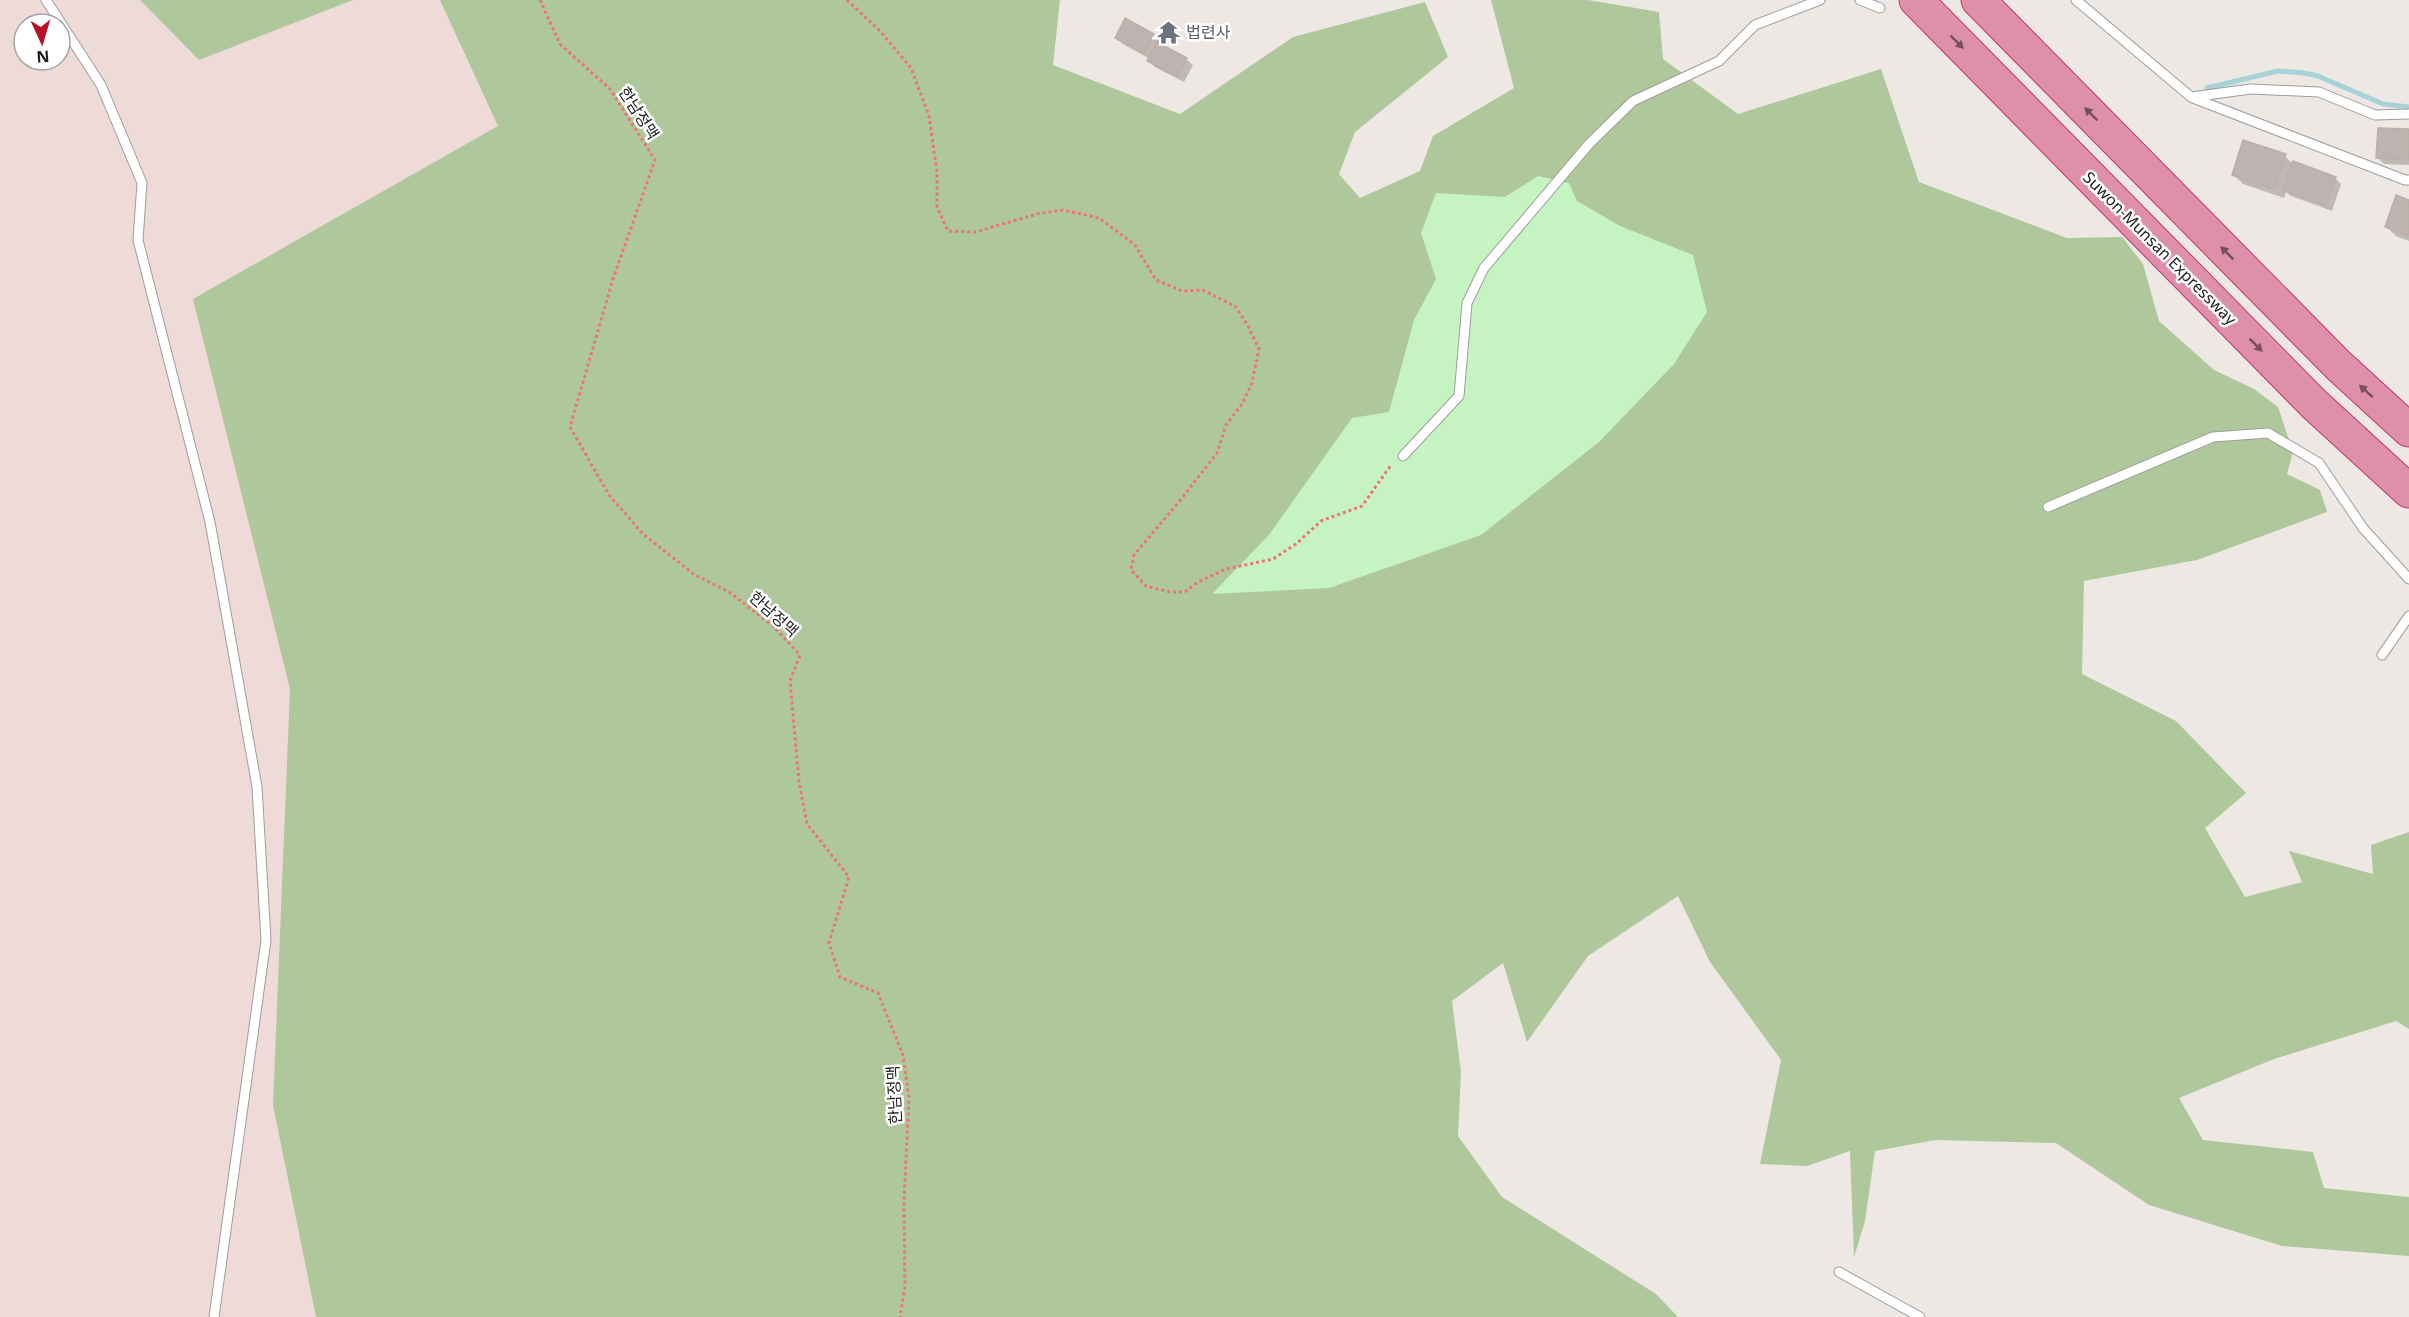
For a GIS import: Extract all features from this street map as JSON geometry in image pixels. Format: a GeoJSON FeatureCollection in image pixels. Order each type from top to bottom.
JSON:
{"type":"FeatureCollection","features":[{"type":"Feature","properties":{"kind":"highway","name":"Suwon-Munsan Expressway"},"geometry":{"type":"LineString","coordinates":[[1916,0],[2314,404],[2409,491]]}},
{"type":"Feature","properties":{"kind":"highway"},"geometry":{"type":"LineString","coordinates":[[1978,0],[2337,365],[2409,430]]}},
{"type":"Feature","properties":{"kind":"lane"},"geometry":{"type":"LineString","coordinates":[[46,0],[101,85],[142,183],[138,240],[210,522],[257,787],[266,940],[214,1317]]}},
{"type":"Feature","properties":{"kind":"lane"},"geometry":{"type":"LineString","coordinates":[[1403,456],[1459,396],[1467,303],[1484,268],[1589,144],[1633,101],[1719,61],[1755,25],[1820,0]]}},
{"type":"Feature","properties":{"kind":"lane"},"geometry":{"type":"LineString","coordinates":[[1860,0],[1880,8]]}},
{"type":"Feature","properties":{"kind":"lane"},"geometry":{"type":"LineString","coordinates":[[2076,0],[2191,97],[2409,180]]}},
{"type":"Feature","properties":{"kind":"lane"},"geometry":{"type":"LineString","coordinates":[[2191,97],[2251,89],[2319,92],[2375,115],[2409,114]]}},
{"type":"Feature","properties":{"kind":"lane"},"geometry":{"type":"LineString","coordinates":[[2048,507],[2213,437],[2268,433],[2319,463],[2363,528],[2409,579]]}},
{"type":"Feature","properties":{"kind":"lane"},"geometry":{"type":"LineString","coordinates":[[2382,655],[2409,616]]}},
{"type":"Feature","properties":{"kind":"lane"},"geometry":{"type":"LineString","coordinates":[[1839,1272],[1920,1317]]}},
{"type":"Feature","properties":{"kind":"path","name":"한남정맥"},"geometry":{"type":"LineString","coordinates":[[540,0],[560,44],[610,89],[655,160],[613,279],[570,427],[609,495],[643,534],[695,575],[729,592],[773,626],[800,655],[790,681],[799,782],[807,824],[849,877],[829,943],[840,977],[878,993],[903,1055],[909,1098],[904,1202],[905,1286],[900,1317]]}},
{"type":"Feature","properties":{"kind":"path"},"geometry":{"type":"LineString","coordinates":[[847,0],[880,31],[911,68],[930,116],[937,172],[937,207],[948,231],[975,232],[1037,214],[1063,210],[1099,218],[1134,245],[1156,280],[1182,291],[1203,290],[1220,298],[1236,307],[1248,326],[1259,349],[1252,383],[1242,404],[1226,425],[1217,453],[1134,555],[1131,570],[1146,586],[1170,592],[1185,592],[1198,582],[1226,569],[1273,558],[1296,544],[1321,520],[1362,506],[1391,465]]}},
{"type":"Feature","properties":{"kind":"shaded area"},"geometry":{"type":"Polygon","coordinates":[[[0,0],[526,0],[881,1317],[0,1317],[0,0]]]}},
{"type":"Feature","properties":{"kind":"green space"},"geometry":{"type":"Polygon","coordinates":[[[140,0],[353,0],[199,60],[140,0]]]}},
{"type":"Feature","properties":{"kind":"green space"},"geometry":{"type":"Polygon","coordinates":[[[440,0],[1060,0],[1053,65],[1180,114],[1293,37],[1425,2],[1448,57],[1355,132],[1339,174],[1360,198],[1420,171],[1433,136],[1514,88],[1491,0],[1588,0],[1659,12],[1663,59],[1738,114],[1881,69],[1919,182],[2067,238],[2122,237],[2143,264],[2159,321],[2214,370],[2254,389],[2278,407],[2293,452],[2287,474],[2320,490],[2327,512],[2197,560],[2084,581],[2082,674],[2176,721],[2246,793],[2205,828],[2245,897],[2302,882],[2289,851],[2373,874],[2371,845],[2409,832],[2409,1029],[2396,1021],[2274,1059],[2179,1098],[2203,1140],[2313,1152],[2324,1188],[2409,1197],[2409,1256],[2282,1246],[2149,1205],[2056,1143],[1936,1140],[1875,1151],[1865,1221],[1854,1257],[1850,1151],[1807,1166],[1760,1164],[1781,1060],[1710,962],[1678,896],[1588,956],[1527,1042],[1503,963],[1452,1001],[1461,1072],[1458,1136],[1502,1197],[1656,1294],[1678,1317],[316,1317],[273,1105],[290,689],[193,299],[498,126],[440,0]]]}},
{"type":"Feature","properties":{"kind":"green space"},"geometry":{"type":"Polygon","coordinates":[[[1538,176],[1569,183],[1577,201],[1620,226],[1693,255],[1707,312],[1674,364],[1599,442],[1481,535],[1329,588],[1212,594],[1269,535],[1352,418],[1389,412],[1414,320],[1436,279],[1421,233],[1436,193],[1505,197],[1538,176]]]}},
{"type":"Feature","properties":{"kind":"building"},"geometry":{"type":"Polygon","coordinates":[[[1125,18],[1154,34],[1144,54],[1115,38],[1125,18]]]}},
{"type":"Feature","properties":{"kind":"building"},"geometry":{"type":"Polygon","coordinates":[[[1157,42],[1187,58],[1177,77],[1147,61],[1157,42]]]}},
{"type":"Feature","properties":{"kind":"building"},"geometry":{"type":"Polygon","coordinates":[[[2378,128],[2409,129],[2409,160],[2376,158],[2378,128]]]}},
{"type":"Feature","properties":{"kind":"building"},"geometry":{"type":"Polygon","coordinates":[[[2243,140],[2286,154],[2274,189],[2232,175],[2243,140]]]}},
{"type":"Feature","properties":{"kind":"building"},"geometry":{"type":"Polygon","coordinates":[[[2293,161],[2336,177],[2325,205],[2283,190],[2293,161]]]}},
{"type":"Feature","properties":{"kind":"building"},"geometry":{"type":"Polygon","coordinates":[[[2396,195],[2409,200],[2409,236],[2385,227],[2396,195]]]}},
{"type":"Feature","properties":{"kind":"waterway"},"geometry":{"type":"LineString","coordinates":[[2207,88],[2278,71],[2304,73],[2318,76],[2383,104],[2409,107]]}},
{"type":"Feature","properties":{"kind":"place","name":"법련사"},"geometry":{"type":"Point","coordinates":[1168,32]}}]}
